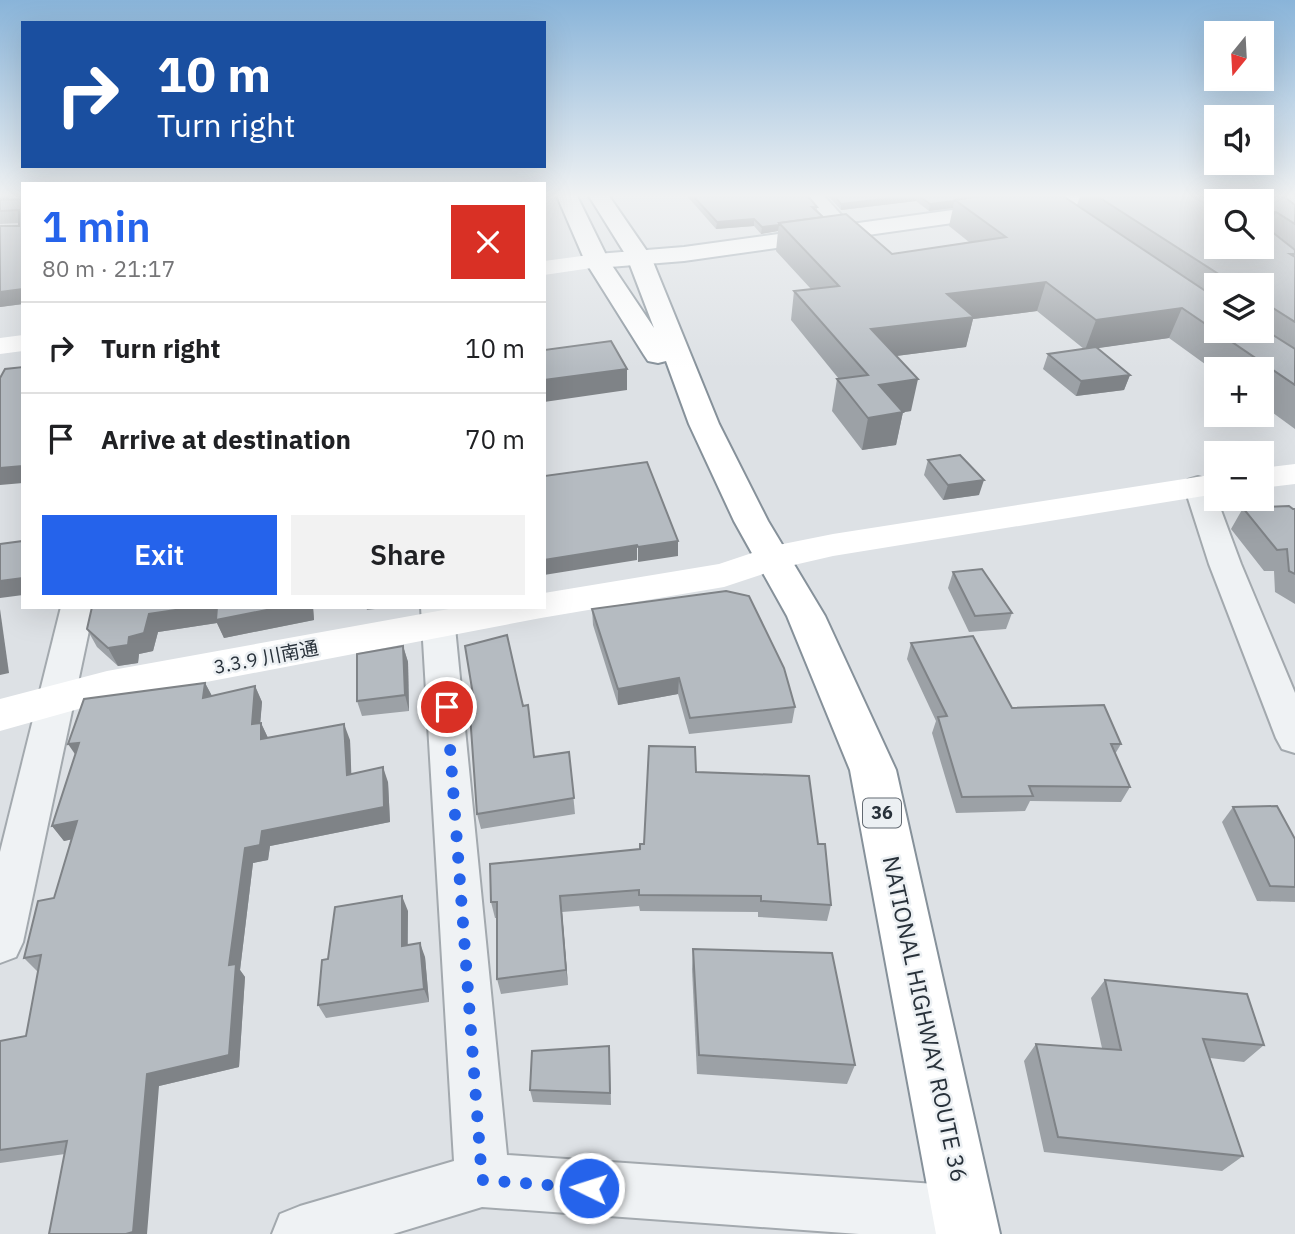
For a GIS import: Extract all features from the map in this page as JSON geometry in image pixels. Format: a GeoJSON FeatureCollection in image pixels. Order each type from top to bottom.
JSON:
{"type":"FeatureCollection","features":[{"type":"Feature","properties":{"kind":"main road","name":"NATIONAL HIGHWAY ROUTE 36"},"geometry":{"type":"LineString","coordinates":[[594,254],[704,424]]}},
{"type":"Feature","properties":{"kind":"main road"},"geometry":{"type":"LineString","coordinates":[[546,268],[597,261],[626,254]]}},
{"type":"Feature","properties":{"kind":"main road","name":"NATIONAL HIGHWAY ROUTE 36"},"geometry":{"type":"LineString","coordinates":[[637,254],[704,424],[751,521],[806,616],[873,770],[967,1224]]}},
{"type":"Feature","properties":{"kind":"main road"},"geometry":{"type":"LineString","coordinates":[[0,346],[21,343]]}},
{"type":"Feature","properties":{"kind":"main road"},"geometry":{"type":"LineString","coordinates":[[1274,477],[1295,474]]}},
{"type":"Feature","properties":{"kind":"main road"},"geometry":{"type":"LineString","coordinates":[[546,606],[724,575],[773,558],[846,543],[1204,485]]}},
{"type":"Feature","properties":{"kind":"main road","name":"3.3.9 川南通"},"geometry":{"type":"LineString","coordinates":[[0,715],[107,686],[439,615],[510,609]]}},
{"type":"Feature","properties":{"kind":"street"},"geometry":{"type":"LineString","coordinates":[[1213,511],[1225,564],[1295,738]]}},
{"type":"Feature","properties":{"kind":"street"},"geometry":{"type":"LineString","coordinates":[[0,942],[78,609]]}},
{"type":"Feature","properties":{"kind":"street"},"geometry":{"type":"LineString","coordinates":[[439,615],[482,1180]]}},
{"type":"Feature","properties":{"kind":"street"},"geometry":{"type":"LineString","coordinates":[[300,1234],[482,1180],[967,1224]]}},
{"type":"Feature","properties":{"kind":"building"},"geometry":{"type":"Polygon","coordinates":[[[0,254],[21,254],[21,289],[0,292],[0,254]]]}},
{"type":"Feature","properties":{"kind":"building"},"geometry":{"type":"Polygon","coordinates":[[[808,254],[1149,254],[1204,290],[1204,323],[1182,308],[1096,320],[1046,282],[947,294],[974,317],[871,329],[918,379],[879,385],[903,412],[868,418],[837,379],[868,375],[794,291],[839,286],[808,254]]]}},
{"type":"Feature","properties":{"kind":"building"},"geometry":{"type":"Polygon","coordinates":[[[1187,254],[1204,254],[1204,259],[1274,259],[1274,254],[1295,254],[1290,254],[1295,257],[1295,322],[1274,309],[1274,273],[1217,273],[1187,254]]]}},
{"type":"Feature","properties":{"kind":"building"},"geometry":{"type":"Polygon","coordinates":[[[1274,336],[1295,349],[1295,385],[1274,371],[1274,357],[1254,357],[1233,343],[1274,343],[1274,336]]]}},
{"type":"Feature","properties":{"kind":"building"},"geometry":{"type":"Polygon","coordinates":[[[611,341],[627,369],[546,380],[546,350],[611,341]]]}},
{"type":"Feature","properties":{"kind":"building"},"geometry":{"type":"Polygon","coordinates":[[[1096,347],[1130,375],[1081,381],[1048,354],[1096,347]]]}},
{"type":"Feature","properties":{"kind":"building"},"geometry":{"type":"Polygon","coordinates":[[[21,367],[21,466],[0,468],[0,378],[5,369],[21,367]]]}},
{"type":"Feature","properties":{"kind":"building"},"geometry":{"type":"Polygon","coordinates":[[[960,455],[984,480],[948,485],[928,460],[960,455]]]}},
{"type":"Feature","properties":{"kind":"building"},"geometry":{"type":"Polygon","coordinates":[[[647,462],[678,541],[546,560],[546,476],[647,462]]]}},
{"type":"Feature","properties":{"kind":"building"},"geometry":{"type":"Polygon","coordinates":[[[1289,506],[1295,509],[1295,574],[1289,571],[1287,549],[1277,550],[1245,511],[1274,511],[1274,507],[1289,506]]]}},
{"type":"Feature","properties":{"kind":"building"},"geometry":{"type":"Polygon","coordinates":[[[21,541],[21,578],[0,581],[0,544],[21,541]]]}},
{"type":"Feature","properties":{"kind":"building"},"geometry":{"type":"Polygon","coordinates":[[[982,569],[1012,613],[975,616],[953,572],[982,569]]]}},
{"type":"Feature","properties":{"kind":"building"},"geometry":{"type":"Polygon","coordinates":[[[726,591],[749,596],[784,668],[795,707],[690,718],[679,678],[618,689],[592,609],[726,591]]]}},
{"type":"Feature","properties":{"kind":"building"},"geometry":{"type":"Polygon","coordinates":[[[92,609],[183,609],[149,614],[144,633],[129,637],[128,645],[108,648],[87,629],[92,609]]]}},
{"type":"Feature","properties":{"kind":"building"},"geometry":{"type":"Polygon","coordinates":[[[217,609],[272,609],[216,620],[217,609]]]}},
{"type":"Feature","properties":{"kind":"building"},"geometry":{"type":"Polygon","coordinates":[[[507,635],[523,706],[528,705],[534,757],[569,752],[574,798],[477,814],[470,714],[476,713],[465,646],[507,635]]]}},
{"type":"Feature","properties":{"kind":"building"},"geometry":{"type":"Polygon","coordinates":[[[973,636],[1012,708],[1104,705],[1121,744],[1111,744],[1130,787],[1029,786],[1033,796],[962,797],[938,717],[947,716],[911,643],[973,636]]]}},
{"type":"Feature","properties":{"kind":"building"},"geometry":{"type":"Polygon","coordinates":[[[403,646],[405,695],[357,701],[357,654],[403,646]]]}},
{"type":"Feature","properties":{"kind":"building"},"geometry":{"type":"Polygon","coordinates":[[[205,683],[203,698],[255,686],[252,724],[261,723],[261,739],[344,724],[347,775],[383,767],[384,807],[262,831],[260,845],[245,848],[229,965],[236,964],[229,1055],[147,1074],[133,1232],[49,1234],[67,1141],[0,1150],[0,1041],[26,1036],[41,955],[24,958],[38,901],[54,898],[77,821],[52,826],[79,743],[68,744],[84,699],[205,683]]]}},
{"type":"Feature","properties":{"kind":"building"},"geometry":{"type":"Polygon","coordinates":[[[649,746],[695,747],[696,772],[809,776],[818,844],[825,844],[831,905],[761,901],[761,896],[639,895],[639,890],[560,896],[566,970],[497,979],[497,902],[491,902],[490,864],[640,849],[640,844],[644,844],[649,746]]]}},
{"type":"Feature","properties":{"kind":"building"},"geometry":{"type":"Polygon","coordinates":[[[1277,806],[1295,839],[1295,887],[1270,886],[1233,807],[1277,806]]]}},
{"type":"Feature","properties":{"kind":"building"},"geometry":{"type":"Polygon","coordinates":[[[402,896],[402,946],[420,943],[424,989],[318,1005],[322,960],[328,959],[335,907],[402,896]]]}},
{"type":"Feature","properties":{"kind":"building"},"geometry":{"type":"Polygon","coordinates":[[[693,949],[832,953],[855,1065],[699,1055],[693,949]]]}},
{"type":"Feature","properties":{"kind":"building"},"geometry":{"type":"Polygon","coordinates":[[[1105,980],[1247,994],[1264,1045],[1203,1039],[1243,1156],[1058,1137],[1036,1044],[1121,1050],[1105,980]]]}},
{"type":"Feature","properties":{"kind":"building"},"geometry":{"type":"Polygon","coordinates":[[[609,1046],[610,1093],[530,1090],[532,1051],[609,1046]]]}},
{"type":"Feature","properties":{"kind":"route"},"geometry":{"type":"LineString","coordinates":[[447,707],[482,1180],[589,1188]]}}]}
